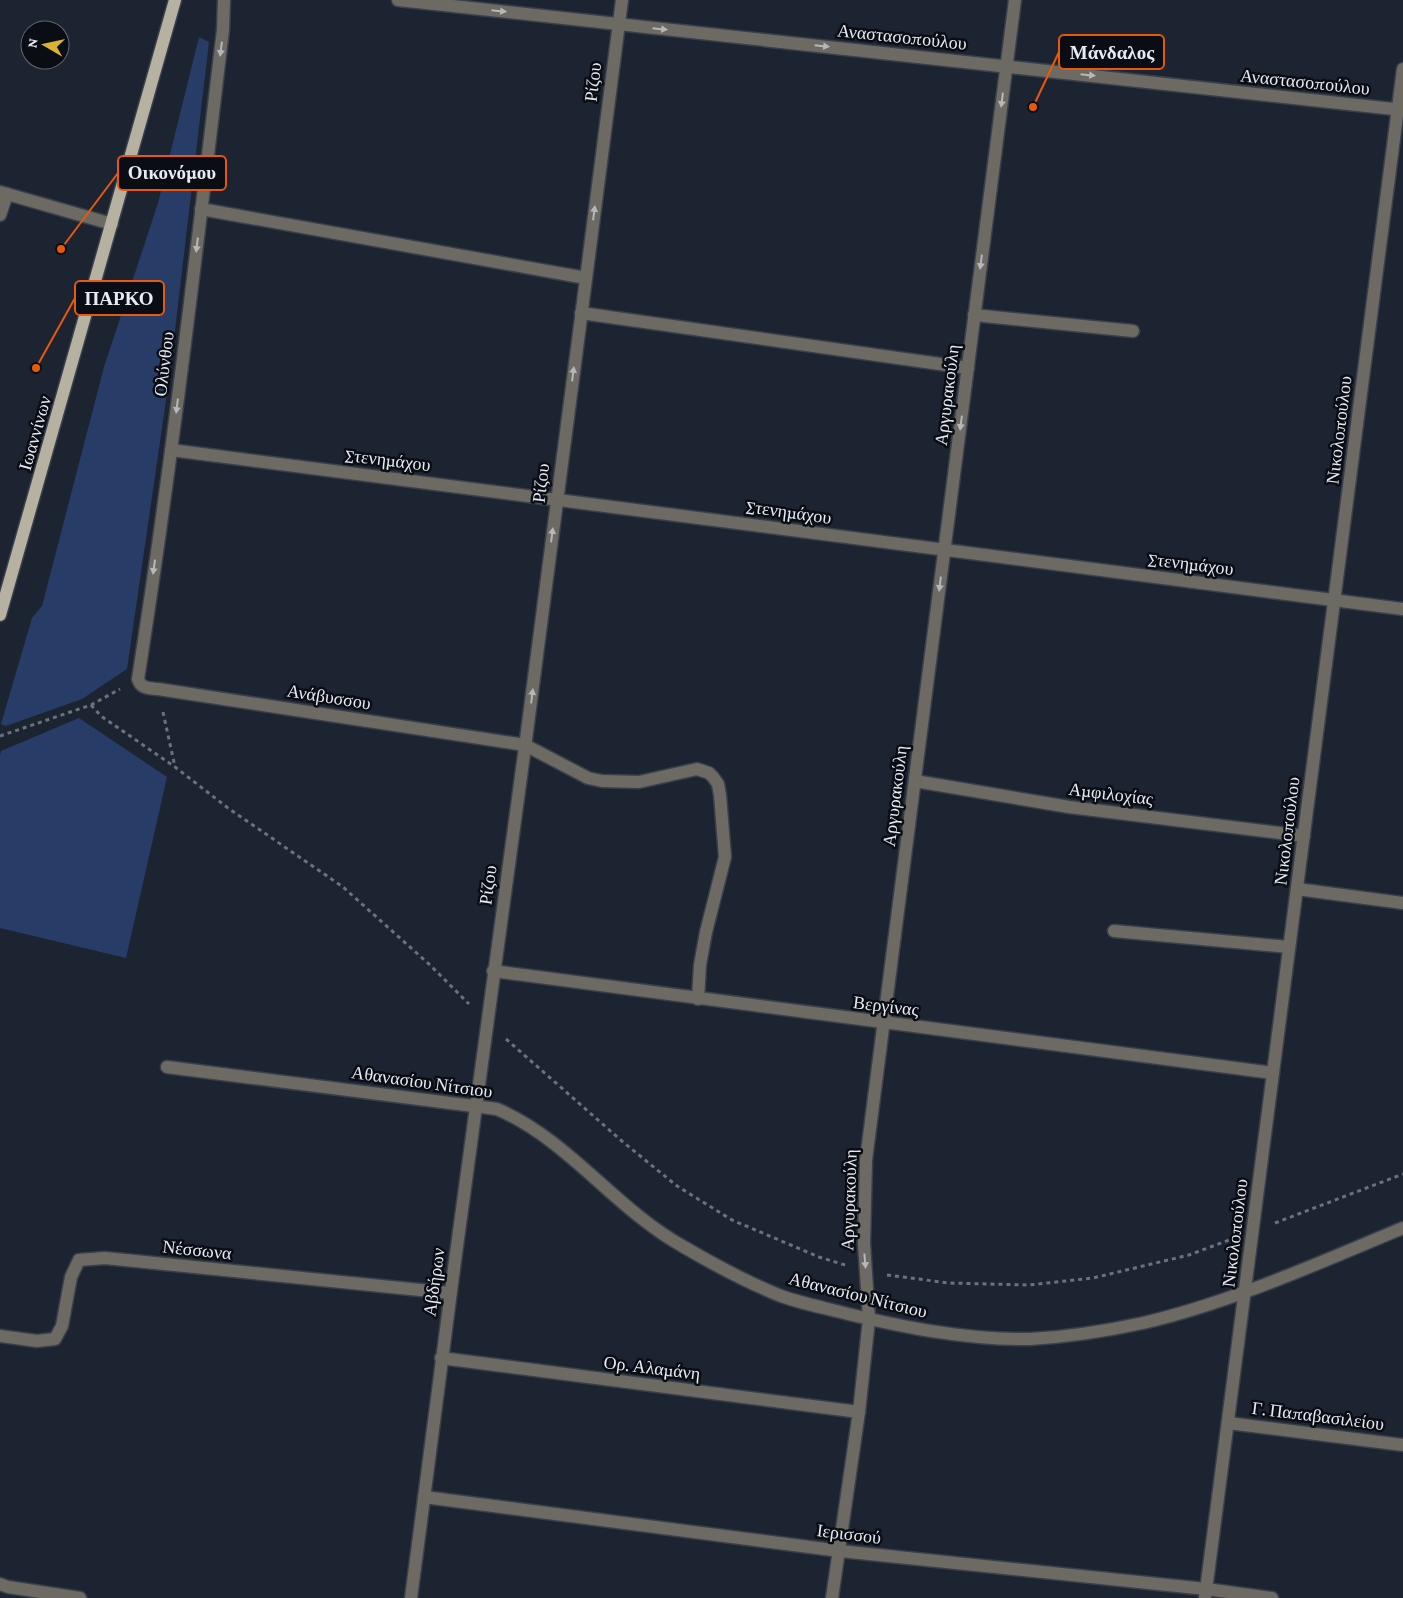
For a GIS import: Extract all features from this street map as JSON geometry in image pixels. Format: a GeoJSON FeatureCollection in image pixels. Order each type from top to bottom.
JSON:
{"type":"FeatureCollection","features":[{"type":"Feature","properties":{"kind":"main road","name":"Ιωαννίνων"},"geometry":{"type":"LineString","coordinates":[[0,615],[175,0]]}},
{"type":"Feature","properties":{"kind":"street","name":"Ολύνθου"},"geometry":{"type":"LineString","coordinates":[[139,672],[171,450],[223,30],[224,0]]}},
{"type":"Feature","properties":{"kind":"street","name":"Αναστασοπούλου"},"geometry":{"type":"LineString","coordinates":[[398,0],[1400,110]]}},
{"type":"Feature","properties":{"kind":"street","name":"Ρίζου"},"geometry":{"type":"LineString","coordinates":[[493,971],[525,745],[622,0]]}},
{"type":"Feature","properties":{"kind":"street","name":"Αργυρακούλη"},"geometry":{"type":"LineString","coordinates":[[832,1598],[859,1412],[870,1319],[863,1218],[866,1160],[1015,0]]}},
{"type":"Feature","properties":{"kind":"street","name":"Νικολοπούλου"},"geometry":{"type":"LineString","coordinates":[[1206,1594],[1289,947],[1400,110],[1403,69]]}},
{"type":"Feature","properties":{"kind":"street"},"geometry":{"type":"LineString","coordinates":[[0,215],[3,193],[112,224]]}},
{"type":"Feature","properties":{"kind":"street"},"geometry":{"type":"LineString","coordinates":[[201,209],[586,278]]}},
{"type":"Feature","properties":{"kind":"street"},"geometry":{"type":"LineString","coordinates":[[581,313],[968,368]]}},
{"type":"Feature","properties":{"kind":"street"},"geometry":{"type":"LineString","coordinates":[[974,315],[1133,330]]}},
{"type":"Feature","properties":{"kind":"street","name":"Στενημάχου"},"geometry":{"type":"LineString","coordinates":[[171,450],[1403,609]]}},
{"type":"Feature","properties":{"kind":"street","name":"Ανάβυσσου"},"geometry":{"type":"LineString","coordinates":[[139,672],[138,679],[141,685],[158,690],[525,745],[588,778],[639,782],[697,769],[703,770],[714,777],[718,784],[725,856],[706,932],[700,965],[698,999]]}},
{"type":"Feature","properties":{"kind":"street","name":"Αμφιλοχίας"},"geometry":{"type":"LineString","coordinates":[[915,781],[1069,807],[1304,836]]}},
{"type":"Feature","properties":{"kind":"street"},"geometry":{"type":"LineString","coordinates":[[1297,890],[1403,903]]}},
{"type":"Feature","properties":{"kind":"street"},"geometry":{"type":"LineString","coordinates":[[1114,931],[1289,947]]}},
{"type":"Feature","properties":{"kind":"street","name":"Βεργίνας"},"geometry":{"type":"LineString","coordinates":[[493,971],[1273,1073]]}},
{"type":"Feature","properties":{"kind":"street","name":"Αβδήρων"},"geometry":{"type":"LineString","coordinates":[[411,1598],[441,1358],[477,1106],[493,971]]}},
{"type":"Feature","properties":{"kind":"street","name":"Αθανασίου Νίτσιου"},"geometry":{"type":"LineString","coordinates":[[167,1067],[497,1109],[514,1116],[544,1135],[632,1211],[653,1228],[682,1247],[781,1295],[870,1319],[920,1330],[969,1336],[1029,1339],[1104,1331],[1143,1323],[1245,1293],[1403,1228]]}},
{"type":"Feature","properties":{"kind":"street","name":"Νέσσωνα"},"geometry":{"type":"LineString","coordinates":[[0,1336],[37,1341],[55,1339],[62,1326],[71,1277],[79,1260],[105,1258],[450,1293]]}},
{"type":"Feature","properties":{"kind":"street","name":"Ορ. Αλαμάνη"},"geometry":{"type":"LineString","coordinates":[[441,1358],[859,1412]]}},
{"type":"Feature","properties":{"kind":"street","name":"Γ. Παπαβασιλείου"},"geometry":{"type":"LineString","coordinates":[[1228,1422],[1403,1445]]}},
{"type":"Feature","properties":{"kind":"street","name":"Ιερισσού"},"geometry":{"type":"LineString","coordinates":[[424,1497],[840,1551],[1206,1594],[1272,1598]]}},
{"type":"Feature","properties":{"kind":"street"},"geometry":{"type":"LineString","coordinates":[[0,1584],[80,1598]]}},
{"type":"Feature","properties":{"kind":"path"},"geometry":{"type":"LineString","coordinates":[[0,736],[91,705],[117,691],[139,672]]}},
{"type":"Feature","properties":{"kind":"path"},"geometry":{"type":"LineString","coordinates":[[158,690],[175,767]]}},
{"type":"Feature","properties":{"kind":"path"},"geometry":{"type":"LineString","coordinates":[[91,705],[101,716],[175,767],[228,808],[343,887],[430,965],[487,1022],[623,1142],[677,1186],[732,1220],[819,1257],[866,1272],[949,1283],[1029,1285],[1093,1278],[1188,1255],[1403,1174]]}},
{"type":"Feature","properties":{"kind":"shaded area"},"geometry":{"type":"Polygon","coordinates":[[[199,37],[209,42],[170,373],[127,669],[82,699],[6,726],[1,724],[32,618],[42,606],[104,367],[158,203],[199,37]]]}},
{"type":"Feature","properties":{"kind":"shaded area"},"geometry":{"type":"Polygon","coordinates":[[[79,718],[167,777],[126,958],[0,928],[1,751],[79,718]]]}},
{"type":"Feature","properties":{"kind":"place","name":"Μάνδαλος"},"geometry":{"type":"Point","coordinates":[1033,107]}},
{"type":"Feature","properties":{"kind":"place","name":"Οικονόμου"},"geometry":{"type":"Point","coordinates":[61,249]}},
{"type":"Feature","properties":{"kind":"place","name":"ΠΑΡΚΟ"},"geometry":{"type":"Point","coordinates":[36,368]}}]}
